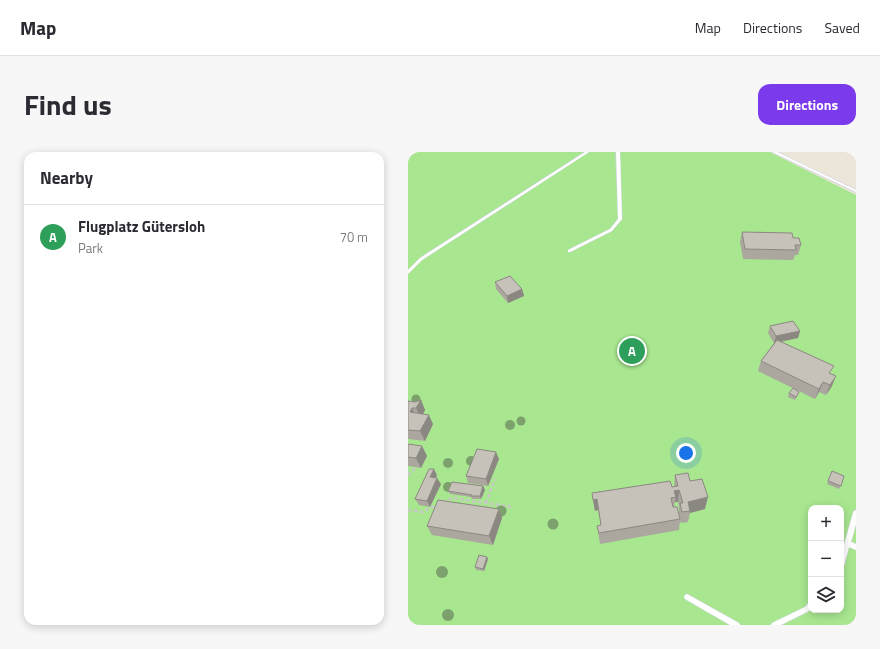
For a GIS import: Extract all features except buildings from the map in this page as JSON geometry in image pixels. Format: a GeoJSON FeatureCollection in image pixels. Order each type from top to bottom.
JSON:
{"type":"FeatureCollection","features":[{"type":"Feature","properties":{"kind":"lane"},"geometry":{"type":"LineString","coordinates":[[408,272],[421,259],[587,152]]}},
{"type":"Feature","properties":{"kind":"lane"},"geometry":{"type":"LineString","coordinates":[[569,251],[610,230],[620,218],[618,152]]}},
{"type":"Feature","properties":{"kind":"lane"},"geometry":{"type":"LineString","coordinates":[[774,152],[856,191]]}},
{"type":"Feature","properties":{"kind":"lane"},"geometry":{"type":"LineString","coordinates":[[844,556],[856,513]]}},
{"type":"Feature","properties":{"kind":"lane"},"geometry":{"type":"LineString","coordinates":[[848,543],[856,547]]}},
{"type":"Feature","properties":{"kind":"lane"},"geometry":{"type":"LineString","coordinates":[[687,597],[737,625]]}},
{"type":"Feature","properties":{"kind":"lane"},"geometry":{"type":"LineString","coordinates":[[774,625],[808,608]]}},
{"type":"Feature","properties":{"kind":"path"},"geometry":{"type":"LineString","coordinates":[[408,475],[416,468]]}},
{"type":"Feature","properties":{"kind":"path"},"geometry":{"type":"LineString","coordinates":[[486,503],[495,479]]}},
{"type":"Feature","properties":{"kind":"path"},"geometry":{"type":"LineString","coordinates":[[408,510],[422,512],[452,498],[513,507]]}},
{"type":"Feature","properties":{"kind":"green space"},"geometry":{"type":"Polygon","coordinates":[[[408,152],[770,152],[856,195],[856,625],[408,625],[408,152]]]}},
{"type":"Feature","properties":{"kind":"place","name":"Flugplatz Gütersloh"},"geometry":{"type":"Point","coordinates":[632,351]}}]}
